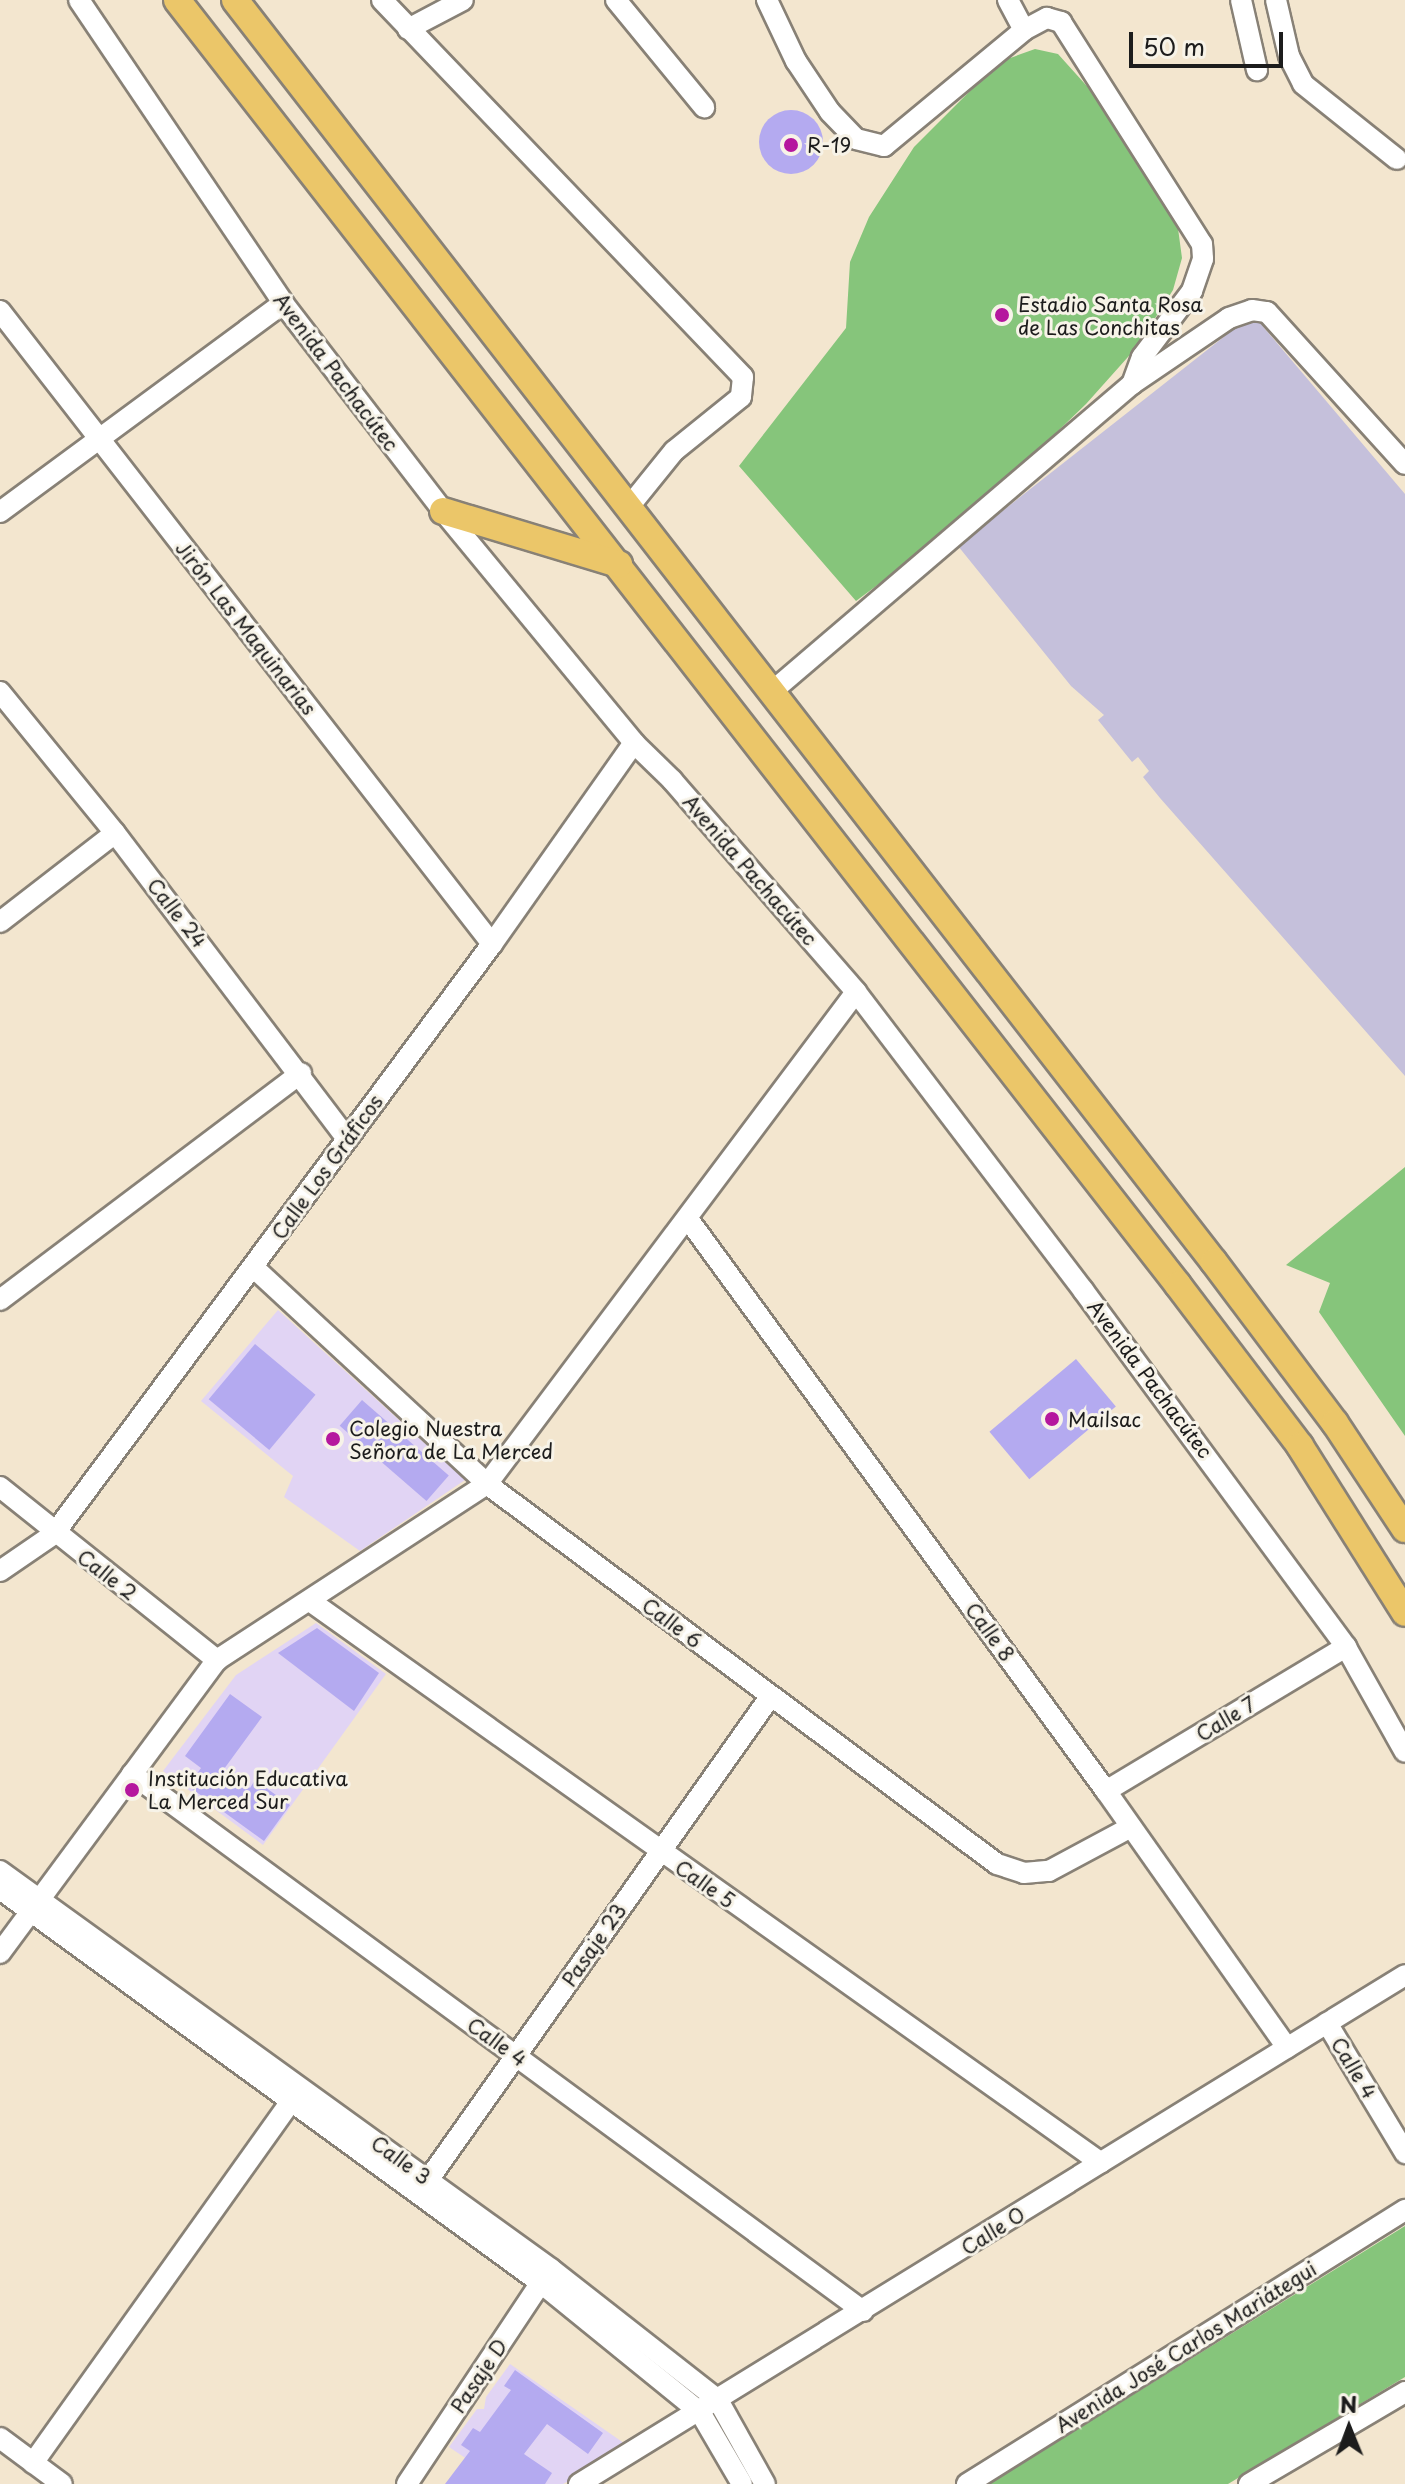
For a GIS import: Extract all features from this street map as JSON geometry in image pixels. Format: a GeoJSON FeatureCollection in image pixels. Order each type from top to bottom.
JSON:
{"type":"FeatureCollection","features":[{"type":"Feature","properties":{"kind":"main road"},"geometry":{"type":"LineString","coordinates":[[235,0],[1214,1262],[1335,1423],[1405,1529]]}},
{"type":"Feature","properties":{"kind":"main road"},"geometry":{"type":"LineString","coordinates":[[180,1],[1300,1446],[1405,1613]]}},
{"type":"Feature","properties":{"kind":"main road"},"geometry":{"type":"LineString","coordinates":[[443,511],[619,564]]}},
{"type":"Feature","properties":{"kind":"street","name":"Avenida Pachacútec"},"geometry":{"type":"LineString","coordinates":[[79,0],[283,303],[443,511],[634,743],[672,780],[856,992],[1232,1488],[1346,1647],[1405,1752]]}},
{"type":"Feature","properties":{"kind":"street"},"geometry":{"type":"LineString","coordinates":[[382,0],[594,216],[743,377],[745,388],[741,397],[674,451],[628,508]]}},
{"type":"Feature","properties":{"kind":"street"},"geometry":{"type":"LineString","coordinates":[[408,29],[463,0]]}},
{"type":"Feature","properties":{"kind":"street"},"geometry":{"type":"LineString","coordinates":[[616,0],[704,107]]}},
{"type":"Feature","properties":{"kind":"street"},"geometry":{"type":"LineString","coordinates":[[1008,0],[1024,30]]}},
{"type":"Feature","properties":{"kind":"street"},"geometry":{"type":"LineString","coordinates":[[1241,0],[1257,70]]}},
{"type":"Feature","properties":{"kind":"street"},"geometry":{"type":"LineString","coordinates":[[1276,0],[1289,56],[1303,84],[1397,159]]}},
{"type":"Feature","properties":{"kind":"street"},"geometry":{"type":"LineString","coordinates":[[774,3],[796,61],[830,112],[856,139],[884,146],[1024,30],[1047,18],[1061,22],[1074,37],[1202,244],[1203,259],[1192,291],[1142,357],[1132,384]]}},
{"type":"Feature","properties":{"kind":"street"},"geometry":{"type":"LineString","coordinates":[[0,512],[283,303]]}},
{"type":"Feature","properties":{"kind":"street"},"geometry":{"type":"LineString","coordinates":[[771,692],[1132,384],[1229,318],[1252,310],[1267,312],[1405,464]]}},
{"type":"Feature","properties":{"kind":"street","name":"Jirón Las Maquinarias"},"geometry":{"type":"LineString","coordinates":[[0,311],[492,944]]}},
{"type":"Feature","properties":{"kind":"street","name":"Calle 24"},"geometry":{"type":"LineString","coordinates":[[0,692],[115,833],[301,1073],[347,1139]]}},
{"type":"Feature","properties":{"kind":"street","name":"Calle Los Gráficos"},"geometry":{"type":"LineString","coordinates":[[0,1571],[54,1534],[492,944],[634,743]]}},
{"type":"Feature","properties":{"kind":"street"},"geometry":{"type":"LineString","coordinates":[[0,922],[115,833]]}},
{"type":"Feature","properties":{"kind":"street"},"geometry":{"type":"LineString","coordinates":[[0,1953],[217,1660],[487,1484],[856,992]]}},
{"type":"Feature","properties":{"kind":"street"},"geometry":{"type":"LineString","coordinates":[[0,1300],[301,1073]]}},
{"type":"Feature","properties":{"kind":"street","name":"Calle 8"},"geometry":{"type":"LineString","coordinates":[[688,1219],[1106,1791],[1287,2048]]}},
{"type":"Feature","properties":{"kind":"street","name":"Calle 6"},"geometry":{"type":"LineString","coordinates":[[253,1267],[487,1484],[997,1864],[1024,1873],[1049,1871],[1131,1827]]}},
{"type":"Feature","properties":{"kind":"street","name":"Calle 2"},"geometry":{"type":"LineString","coordinates":[[0,1487],[54,1534],[217,1660]]}},
{"type":"Feature","properties":{"kind":"street","name":"Calle 5"},"geometry":{"type":"LineString","coordinates":[[310,1601],[1101,2163]]}},
{"type":"Feature","properties":{"kind":"street","name":"Calle 7"},"geometry":{"type":"LineString","coordinates":[[1106,1791],[1346,1647]]}},
{"type":"Feature","properties":{"kind":"street","name":"Pasaje 23"},"geometry":{"type":"LineString","coordinates":[[423,2186],[770,1697]]}},
{"type":"Feature","properties":{"kind":"street","name":"Calle 4"},"geometry":{"type":"LineString","coordinates":[[132,1774],[863,2311]]}},
{"type":"Feature","properties":{"kind":"street","name":"Calle 3"},"geometry":{"type":"LineString","coordinates":[[0,1871],[35,1905],[718,2400],[765,2484]]}},
{"type":"Feature","properties":{"kind":"street","name":"Calle 3"},"geometry":{"type":"LineString","coordinates":[[0,1889],[35,1905]]}},
{"type":"Feature","properties":{"kind":"street","name":"Calle O"},"geometry":{"type":"LineString","coordinates":[[579,2484],[1405,1975]]}},
{"type":"Feature","properties":{"kind":"street","name":"Calle 4"},"geometry":{"type":"LineString","coordinates":[[1327,2023],[1405,2153]]}},
{"type":"Feature","properties":{"kind":"street"},"geometry":{"type":"LineString","coordinates":[[33,2463],[296,2094]]}},
{"type":"Feature","properties":{"kind":"street","name":"Avenida José Carlos Mariátegui"},"geometry":{"type":"LineString","coordinates":[[967,2484],[1405,2210]]}},
{"type":"Feature","properties":{"kind":"street","name":"Calle 3"},"geometry":{"type":"LineString","coordinates":[[546,2276],[700,2412],[742,2484]]}},
{"type":"Feature","properties":{"kind":"street","name":"Pasaje D"},"geometry":{"type":"LineString","coordinates":[[407,2484],[546,2276]]}},
{"type":"Feature","properties":{"kind":"street"},"geometry":{"type":"LineString","coordinates":[[1249,2484],[1405,2392]]}},
{"type":"Feature","properties":{"kind":"street"},"geometry":{"type":"LineString","coordinates":[[0,2438],[62,2484]]}},
{"type":"Feature","properties":{"kind":"shaded area"},"geometry":{"type":"Polygon","coordinates":[[[1244,321],[1260,323],[1405,494],[1405,1076],[1160,798],[1143,777],[1149,771],[1138,757],[1132,762],[1098,720],[1104,715],[1071,686],[958,546],[1244,321]]]}},
{"type":"Feature","properties":{"kind":"shaded area","name":"Colegio Nuestra Señora de La Merced"},"geometry":{"type":"Polygon","coordinates":[[[278,1310],[465,1480],[360,1551],[284,1497],[293,1476],[201,1401],[278,1310]]]}},
{"type":"Feature","properties":{"kind":"shaded area"},"geometry":{"type":"Polygon","coordinates":[[[316,1623],[386,1674],[263,1845],[163,1771],[236,1675],[316,1623]]]}},
{"type":"Feature","properties":{"kind":"shaded area"},"geometry":{"type":"Polygon","coordinates":[[[510,2364],[631,2448],[563,2484],[504,2484],[449,2447],[477,2409],[484,2409],[486,2397],[510,2364]]]}},
{"type":"Feature","properties":{"kind":"green space","name":"Estadio Santa Rosa de Las Conchitas"},"geometry":{"type":"Polygon","coordinates":[[[1035,49],[1058,54],[1103,104],[1177,221],[1182,258],[1173,290],[1136,348],[1086,404],[970,516],[856,601],[739,466],[846,328],[850,262],[869,217],[914,147],[999,62],[1035,49]]]}},
{"type":"Feature","properties":{"kind":"green space"},"geometry":{"type":"Polygon","coordinates":[[[1405,1167],[1405,1436],[1319,1312],[1330,1283],[1286,1265],[1405,1167]]]}},
{"type":"Feature","properties":{"kind":"green space"},"geometry":{"type":"Polygon","coordinates":[[[1405,2226],[1405,2377],[1228,2484],[989,2484],[1405,2226]]]}},
{"type":"Feature","properties":{"kind":"building","name":"R-19"},"geometry":{"type":"Polygon","coordinates":[[[785,110],[797,110],[814,119],[821,130],[821,154],[814,165],[797,174],[785,174],[773,169],[764,160],[759,148],[759,136],[764,124],[773,115],[785,110]]]}},
{"type":"Feature","properties":{"kind":"building"},"geometry":{"type":"Polygon","coordinates":[[[255,1344],[316,1395],[269,1450],[209,1399],[255,1344]]]}},
{"type":"Feature","properties":{"kind":"building","name":"Mailsac"},"geometry":{"type":"Polygon","coordinates":[[[1076,1359],[1116,1406],[1029,1479],[989,1432],[1076,1359]]]}},
{"type":"Feature","properties":{"kind":"building"},"geometry":{"type":"Polygon","coordinates":[[[362,1400],[449,1475],[426,1501],[340,1426],[362,1400]]]}},
{"type":"Feature","properties":{"kind":"building"},"geometry":{"type":"Polygon","coordinates":[[[317,1628],[379,1673],[354,1711],[278,1653],[317,1628]]]}},
{"type":"Feature","properties":{"kind":"building"},"geometry":{"type":"Polygon","coordinates":[[[230,1694],[262,1717],[224,1769],[250,1788],[255,1780],[290,1805],[264,1841],[188,1786],[201,1768],[185,1756],[230,1694]]]}},
{"type":"Feature","properties":{"kind":"building"},"geometry":{"type":"Polygon","coordinates":[[[515,2370],[603,2433],[588,2454],[547,2424],[524,2454],[552,2473],[545,2484],[445,2484],[470,2451],[461,2445],[473,2428],[480,2432],[511,2390],[504,2386],[515,2370]]]}},
{"type":"Feature","properties":{"kind":"place","name":"R-19"},"geometry":{"type":"Point","coordinates":[791,145]}},
{"type":"Feature","properties":{"kind":"place","name":"Estadio Santa Rosa de Las Conchitas"},"geometry":{"type":"Point","coordinates":[1002,315]}},
{"type":"Feature","properties":{"kind":"place","name":"Mailsac"},"geometry":{"type":"Point","coordinates":[1052,1419]}},
{"type":"Feature","properties":{"kind":"place","name":"Colegio Nuestra Señora de La Merced"},"geometry":{"type":"Point","coordinates":[333,1439]}},
{"type":"Feature","properties":{"kind":"place","name":"Institución Educativa La Merced Sur"},"geometry":{"type":"Point","coordinates":[132,1790]}}]}
